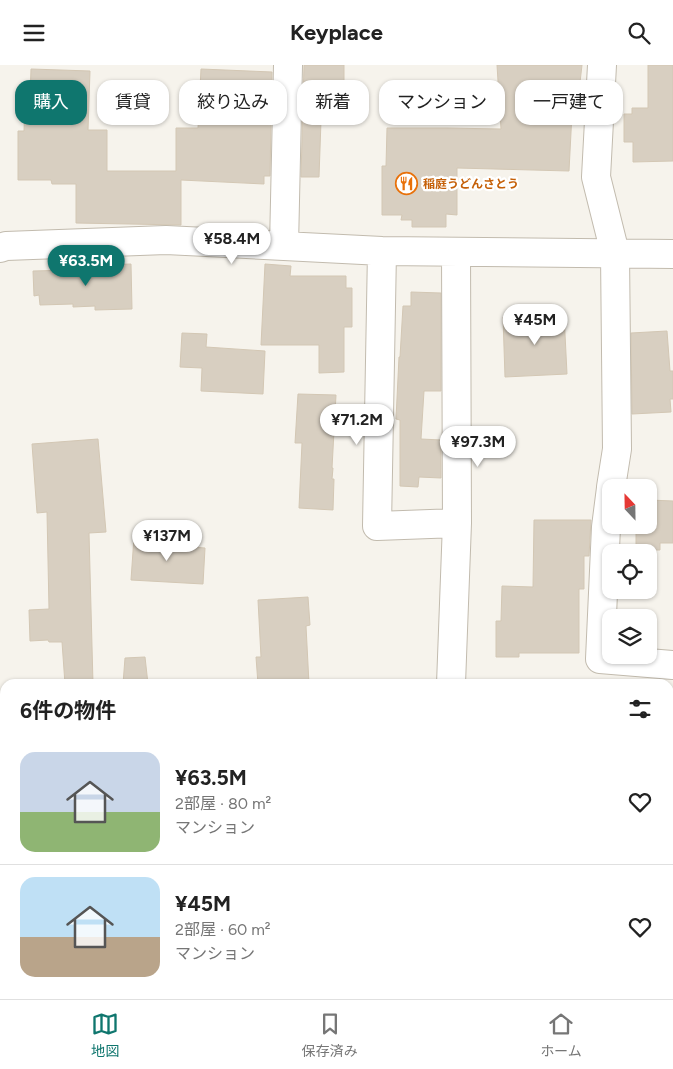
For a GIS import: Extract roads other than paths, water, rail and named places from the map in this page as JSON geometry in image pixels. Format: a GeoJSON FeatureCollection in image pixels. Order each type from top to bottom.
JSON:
{"type":"FeatureCollection","features":[{"type":"Feature","properties":{"kind":"street"},"geometry":{"type":"LineString","coordinates":[[284,246],[288,65]]}},
{"type":"Feature","properties":{"kind":"street"},"geometry":{"type":"LineString","coordinates":[[602,65],[596,177],[615,253],[617,449],[612,479]]}},
{"type":"Feature","properties":{"kind":"street"},"geometry":{"type":"LineString","coordinates":[[0,249],[6,246],[166,240],[382,251],[673,254]]}},
{"type":"Feature","properties":{"kind":"street"},"geometry":{"type":"LineString","coordinates":[[382,251],[377,526],[457,523]]}},
{"type":"Feature","properties":{"kind":"street"},"geometry":{"type":"LineString","coordinates":[[451,679],[457,523],[456,252]]}},
{"type":"Feature","properties":{"kind":"street"},"geometry":{"type":"LineString","coordinates":[[606,534],[600,659],[673,665]]}},
{"type":"Feature","properties":{"kind":"place","name":"稲庭うどんさとう"},"geometry":{"type":"Point","coordinates":[407,184]}}]}
